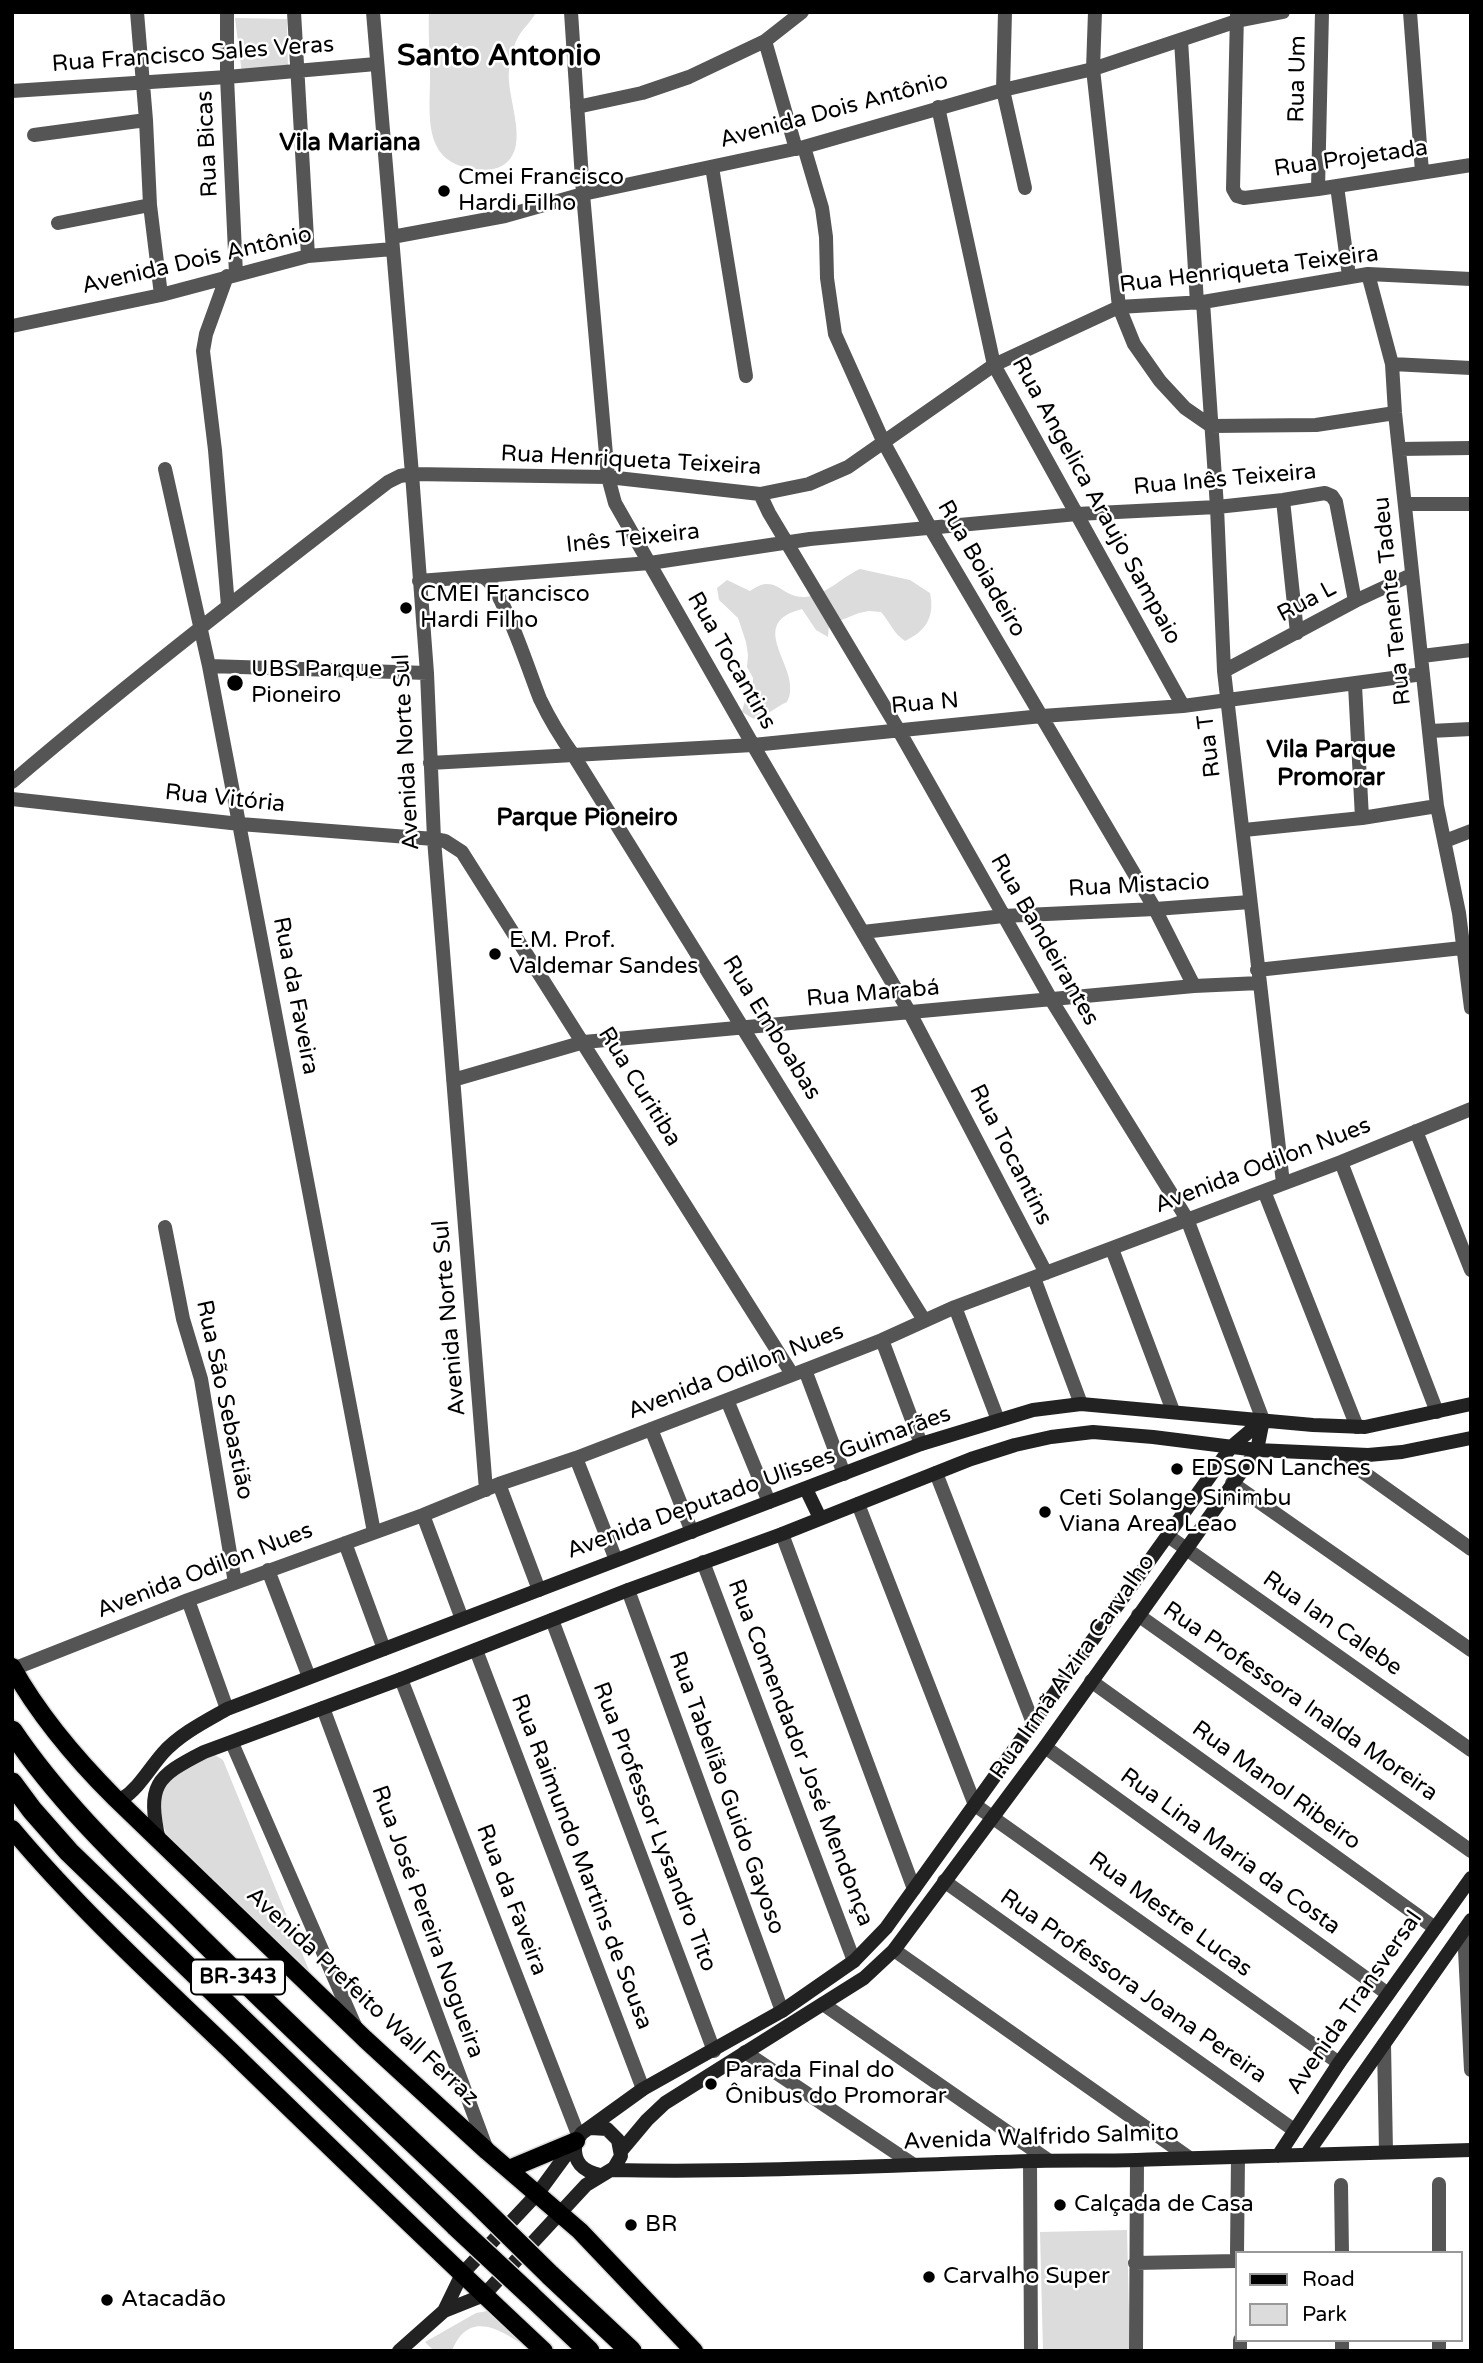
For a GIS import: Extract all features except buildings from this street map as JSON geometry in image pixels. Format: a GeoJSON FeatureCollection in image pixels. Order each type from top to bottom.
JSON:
{"type":"FeatureCollection","features":[{"type":"Feature","properties":{"kind":"highway","name":"BR-343"},"geometry":{"type":"LineString","coordinates":[[12,1731],[49,1781],[91,1830],[244,1983],[631,2351]]}},
{"type":"Feature","properties":{"kind":"highway","name":"BR-343"},"geometry":{"type":"LineString","coordinates":[[12,1783],[69,1852],[589,2351]]}},
{"type":"Feature","properties":{"kind":"main road","name":"Avenida Prefeito Wall Ferraz"},"geometry":{"type":"LineString","coordinates":[[13,1668],[39,1713],[115,1798],[358,2032],[487,2151],[561,2214],[694,2351]]}},
{"type":"Feature","properties":{"kind":"main road"},"geometry":{"type":"LineString","coordinates":[[12,1829],[48,1871],[167,1990],[544,2351]]}},
{"type":"Feature","properties":{"kind":"main road"},"geometry":{"type":"LineString","coordinates":[[509,2169],[580,2138]]}},
{"type":"Feature","properties":{"kind":"street"},"geometry":{"type":"LineString","coordinates":[[137,12],[150,205],[160,295]]}},
{"type":"Feature","properties":{"kind":"street","name":"Rua Bicas"},"geometry":{"type":"LineString","coordinates":[[227,12],[231,275]]}},
{"type":"Feature","properties":{"kind":"street"},"geometry":{"type":"LineString","coordinates":[[294,12],[308,256]]}},
{"type":"Feature","properties":{"kind":"street","name":"Avenida Norte Sul"},"geometry":{"type":"LineString","coordinates":[[373,12],[427,673],[434,839],[453,1080],[492,1487],[539,1590]]}},
{"type":"Feature","properties":{"kind":"street","name":"Rua Tocantins"},"geometry":{"type":"LineString","coordinates":[[571,12],[583,194],[608,477],[615,503],[752,745],[909,1013],[1040,1276],[1081,1404]]}},
{"type":"Feature","properties":{"kind":"street"},"geometry":{"type":"LineString","coordinates":[[577,107],[642,93],[689,77],[765,41],[802,12]]}},
{"type":"Feature","properties":{"kind":"street"},"geometry":{"type":"LineString","coordinates":[[1005,12],[1003,90],[1025,188]]}},
{"type":"Feature","properties":{"kind":"street"},"geometry":{"type":"LineString","coordinates":[[1095,12],[1093,69],[1119,307],[1133,344],[1160,381],[1185,408],[1212,426],[1316,425],[1395,413]]}},
{"type":"Feature","properties":{"kind":"street","name":"Avenida Dois Antônio"},"geometry":{"type":"LineString","coordinates":[[12,326],[160,295],[308,256],[393,243],[583,194],[800,148],[938,107],[1093,69],[1181,40],[1237,17],[1283,12]]}},
{"type":"Feature","properties":{"kind":"street","name":"Rua Um"},"geometry":{"type":"LineString","coordinates":[[1318,189],[1322,12]]}},
{"type":"Feature","properties":{"kind":"street"},"geometry":{"type":"LineString","coordinates":[[1410,12],[1422,172]]}},
{"type":"Feature","properties":{"kind":"street","name":"Rua Projetada"},"geometry":{"type":"LineString","coordinates":[[1237,17],[1233,189],[1237,196],[1244,198],[1318,189],[1471,164]]}},
{"type":"Feature","properties":{"kind":"street","name":"Rua T"},"geometry":{"type":"LineString","coordinates":[[1181,40],[1212,426],[1224,671],[1283,1183]]}},
{"type":"Feature","properties":{"kind":"street","name":"Rua Boiadeiro"},"geometry":{"type":"LineString","coordinates":[[765,41],[822,208],[835,334],[884,443],[931,528],[1155,909],[1194,986]]}},
{"type":"Feature","properties":{"kind":"street","name":"Rua Francisco Sales Veras"},"geometry":{"type":"LineString","coordinates":[[12,91],[376,64]]}},
{"type":"Feature","properties":{"kind":"street","name":"Rua Angelica Araujo Sampaio"},"geometry":{"type":"LineString","coordinates":[[938,107],[994,365],[1183,706]]}},
{"type":"Feature","properties":{"kind":"street"},"geometry":{"type":"LineString","coordinates":[[34,135],[146,120]]}},
{"type":"Feature","properties":{"kind":"street"},"geometry":{"type":"LineString","coordinates":[[712,167],[746,376]]}},
{"type":"Feature","properties":{"kind":"street"},"geometry":{"type":"LineString","coordinates":[[1337,186],[1349,276]]}},
{"type":"Feature","properties":{"kind":"street"},"geometry":{"type":"LineString","coordinates":[[58,223],[150,205]]}},
{"type":"Feature","properties":{"kind":"street","name":"Rua Henriqueta Teixeira"},"geometry":{"type":"LineString","coordinates":[[12,782],[97,709],[200,627],[388,482],[400,476],[608,477],[761,494],[808,484],[848,467],[994,365],[1119,307],[1200,302],[1368,274],[1471,279]]}},
{"type":"Feature","properties":{"kind":"street","name":"Rua Tenente Tadeu"},"geometry":{"type":"LineString","coordinates":[[1368,274],[1392,364],[1437,806],[1465,911],[1462,948],[1471,1009]]}},
{"type":"Feature","properties":{"kind":"street"},"geometry":{"type":"LineString","coordinates":[[228,606],[204,351],[206,334],[231,275]]}},
{"type":"Feature","properties":{"kind":"street"},"geometry":{"type":"LineString","coordinates":[[1392,364],[1471,368]]}},
{"type":"Feature","properties":{"kind":"street"},"geometry":{"type":"LineString","coordinates":[[1399,449],[1471,448]]}},
{"type":"Feature","properties":{"kind":"street","name":"Rua da Faveira"},"geometry":{"type":"LineString","coordinates":[[165,469],[209,666],[374,1532]]}},
{"type":"Feature","properties":{"kind":"street","name":"Rua Inês Teixeira"},"geometry":{"type":"LineString","coordinates":[[788,543],[1077,514],[1217,507],[1325,493],[1332,496],[1336,502],[1355,601]]}},
{"type":"Feature","properties":{"kind":"street","name":"Rua Bandeirantes"},"geometry":{"type":"LineString","coordinates":[[761,494],[769,513],[898,729],[1052,1001],[1187,1219],[1263,1420]]}},
{"type":"Feature","properties":{"kind":"street"},"geometry":{"type":"LineString","coordinates":[[1283,500],[1297,633]]}},
{"type":"Feature","properties":{"kind":"street"},"geometry":{"type":"LineString","coordinates":[[1405,503],[1471,504]]}},
{"type":"Feature","properties":{"kind":"street","name":"Inês Teixeira"},"geometry":{"type":"LineString","coordinates":[[483,577],[650,563],[788,543]]}},
{"type":"Feature","properties":{"kind":"street","name":"Rua L"},"geometry":{"type":"LineString","coordinates":[[1224,671],[1355,601],[1412,575]]}},
{"type":"Feature","properties":{"kind":"street"},"geometry":{"type":"LineString","coordinates":[[419,581],[483,577]]}},
{"type":"Feature","properties":{"kind":"street","name":"Rua Emboabas"},"geometry":{"type":"LineString","coordinates":[[483,577],[487,578],[503,600],[541,700],[558,734],[744,1028],[923,1320]]}},
{"type":"Feature","properties":{"kind":"street"},"geometry":{"type":"LineString","coordinates":[[1422,656],[1471,650]]}},
{"type":"Feature","properties":{"kind":"street"},"geometry":{"type":"LineString","coordinates":[[209,666],[427,673]]}},
{"type":"Feature","properties":{"kind":"street","name":"Rua N"},"geometry":{"type":"LineString","coordinates":[[430,763],[752,745],[898,729],[1183,706],[1423,674]]}},
{"type":"Feature","properties":{"kind":"street"},"geometry":{"type":"LineString","coordinates":[[1355,685],[1362,818]]}},
{"type":"Feature","properties":{"kind":"street"},"geometry":{"type":"LineString","coordinates":[[1430,731],[1471,729]]}},
{"type":"Feature","properties":{"kind":"street","name":"Rua Vitória"},"geometry":{"type":"LineString","coordinates":[[12,799],[240,824],[434,839]]}},
{"type":"Feature","properties":{"kind":"street"},"geometry":{"type":"LineString","coordinates":[[1244,830],[1362,818],[1437,806]]}},
{"type":"Feature","properties":{"kind":"street"},"geometry":{"type":"LineString","coordinates":[[1445,841],[1471,831]]}},
{"type":"Feature","properties":{"kind":"street","name":"Rua Curitiba"},"geometry":{"type":"LineString","coordinates":[[434,839],[445,841],[462,852],[798,1372],[844,1474]]}},
{"type":"Feature","properties":{"kind":"street","name":"Rua Mistacio"},"geometry":{"type":"LineString","coordinates":[[863,932],[1003,916],[1250,902]]}},
{"type":"Feature","properties":{"kind":"street","name":"Rua Marabá"},"geometry":{"type":"LineString","coordinates":[[453,1080],[584,1042],[1194,986],[1462,948]]}},
{"type":"Feature","properties":{"kind":"street","name":"Avenida Odilon Nues"},"geometry":{"type":"LineString","coordinates":[[13,1668],[268,1570],[576,1458],[882,1340],[955,1307],[1341,1162],[1471,1109]]}},
{"type":"Feature","properties":{"kind":"street"},"geometry":{"type":"LineString","coordinates":[[1416,1131],[1471,1270]]}},
{"type":"Feature","properties":{"kind":"street"},"geometry":{"type":"LineString","coordinates":[[1341,1162],[1437,1412]]}},
{"type":"Feature","properties":{"kind":"street"},"geometry":{"type":"LineString","coordinates":[[1264,1191],[1357,1427]]}},
{"type":"Feature","properties":{"kind":"street","name":"Rua São Sebastião"},"geometry":{"type":"LineString","coordinates":[[165,1227],[183,1319],[201,1379],[235,1583]]}},
{"type":"Feature","properties":{"kind":"street"},"geometry":{"type":"LineString","coordinates":[[1112,1249],[1173,1410]]}},
{"type":"Feature","properties":{"kind":"street"},"geometry":{"type":"LineString","coordinates":[[955,1307],[998,1420]]}},
{"type":"Feature","properties":{"kind":"street"},"geometry":{"type":"LineString","coordinates":[[882,1340],[922,1444]]}},
{"type":"Feature","properties":{"kind":"street"},"geometry":{"type":"LineString","coordinates":[[727,1399],[769,1503]]}},
{"type":"Feature","properties":{"kind":"street","name":"Avenida Deputado Ulisses Guimarães"},"geometry":{"type":"LineString","coordinates":[[115,1798],[122,1799],[131,1793],[164,1752],[198,1726],[227,1709],[922,1444],[998,1420],[1033,1410],[1081,1404],[1357,1427],[1471,1404]]}},
{"type":"Feature","properties":{"kind":"street","name":"Rua Irmã Alzira Carvalho"},"geometry":{"type":"LineString","coordinates":[[444,2311],[462,2274],[538,2193],[580,2138],[602,2117],[643,2090],[782,2011],[855,1961],[886,1928],[1230,1447],[1263,1420]]}},
{"type":"Feature","properties":{"kind":"street","name":"Rua Irmã Alzira Carvalho"},"geometry":{"type":"LineString","coordinates":[[399,2351],[444,2311],[484,2295],[586,2185],[619,2161],[621,2151],[665,2103],[864,1978],[894,1950],[1045,1747],[1257,1450],[1263,1420]]}},
{"type":"Feature","properties":{"kind":"street"},"geometry":{"type":"LineString","coordinates":[[651,1429],[692,1532]]}},
{"type":"Feature","properties":{"kind":"street"},"geometry":{"type":"LineString","coordinates":[[159,1841],[153,1795],[160,1781],[176,1766],[204,1752],[1015,1445],[1093,1432],[1257,1450],[1339,1455],[1402,1452],[1471,1438]]}},
{"type":"Feature","properties":{"kind":"street"},"geometry":{"type":"LineString","coordinates":[[1339,1455],[1471,1549]]}},
{"type":"Feature","properties":{"kind":"street"},"geometry":{"type":"LineString","coordinates":[[576,1458],[617,1560]]}},
{"type":"Feature","properties":{"kind":"street"},"geometry":{"type":"LineString","coordinates":[[936,1473],[1033,1723]]}},
{"type":"Feature","properties":{"kind":"street"},"geometry":{"type":"LineString","coordinates":[[1232,1483],[1471,1650]]}},
{"type":"Feature","properties":{"kind":"street"},"geometry":{"type":"LineString","coordinates":[[806,1489],[820,1518]]}},
{"type":"Feature","properties":{"kind":"street"},"geometry":{"type":"LineString","coordinates":[[858,1504],[975,1805]]}},
{"type":"Feature","properties":{"kind":"street"},"geometry":{"type":"LineString","coordinates":[[423,1515],[462,1619]]}},
{"type":"Feature","properties":{"kind":"street"},"geometry":{"type":"LineString","coordinates":[[782,1534],[914,1889]]}},
{"type":"Feature","properties":{"kind":"street","name":"Rua Ian Calebe"},"geometry":{"type":"LineString","coordinates":[[1168,1536],[1471,1749]]}},
{"type":"Feature","properties":{"kind":"street"},"geometry":{"type":"LineString","coordinates":[[345,1544],[384,1649]]}},
{"type":"Feature","properties":{"kind":"street","name":"Rua Comendador José Mendonça"},"geometry":{"type":"LineString","coordinates":[[703,1562],[855,1961]]}},
{"type":"Feature","properties":{"kind":"street"},"geometry":{"type":"LineString","coordinates":[[268,1570],[309,1678]]}},
{"type":"Feature","properties":{"kind":"street","name":"Rua Tabelião Guido Gayoso"},"geometry":{"type":"LineString","coordinates":[[628,1590],[782,2011]]}},
{"type":"Feature","properties":{"kind":"street"},"geometry":{"type":"LineString","coordinates":[[188,1600],[227,1709]]}},
{"type":"Feature","properties":{"kind":"street","name":"Rua Professora Inalda Moreira"},"geometry":{"type":"LineString","coordinates":[[1138,1615],[1471,1851]]}},
{"type":"Feature","properties":{"kind":"street","name":"Rua Professor Lysandro Tito"},"geometry":{"type":"LineString","coordinates":[[551,1620],[714,2051]]}},
{"type":"Feature","properties":{"kind":"street","name":"Rua Raimundo Martins de Sousa"},"geometry":{"type":"LineString","coordinates":[[476,1650],[643,2090]]}},
{"type":"Feature","properties":{"kind":"street","name":"Rua da Faveira"},"geometry":{"type":"LineString","coordinates":[[401,1679],[580,2138]]}},
{"type":"Feature","properties":{"kind":"street","name":"Rua Manol Ribeiro"},"geometry":{"type":"LineString","coordinates":[[1091,1681],[1435,1928]]}},
{"type":"Feature","properties":{"kind":"street","name":"Rua José Pereira Nogueira"},"geometry":{"type":"LineString","coordinates":[[323,1708],[487,2151]]}},
{"type":"Feature","properties":{"kind":"street"},"geometry":{"type":"LineString","coordinates":[[198,1726],[198,1744],[204,1752]]}},
{"type":"Feature","properties":{"kind":"street"},"geometry":{"type":"LineString","coordinates":[[232,1743],[358,2032]]}},
{"type":"Feature","properties":{"kind":"street","name":"Rua Lina Maria da Costa"},"geometry":{"type":"LineString","coordinates":[[1045,1747],[1388,1994]]}},
{"type":"Feature","properties":{"kind":"street","name":"Rua Mestre Lucas"},"geometry":{"type":"LineString","coordinates":[[975,1805],[1339,2063]]}},
{"type":"Feature","properties":{"kind":"street","name":"Avenida Transversal"},"geometry":{"type":"LineString","coordinates":[[1278,2156],[1339,2063],[1471,1878]]}},
{"type":"Feature","properties":{"kind":"street","name":"Rua Professora Joana Pereira"},"geometry":{"type":"LineString","coordinates":[[944,1881],[1294,2130]]}},
{"type":"Feature","properties":{"kind":"street"},"geometry":{"type":"LineString","coordinates":[[1467,1925],[1471,2070]]}},
{"type":"Feature","properties":{"kind":"street","name":"Avenida Transversal"},"geometry":{"type":"LineString","coordinates":[[1306,2154],[1467,1925]]}},
{"type":"Feature","properties":{"kind":"street"},"geometry":{"type":"LineString","coordinates":[[894,1950],[1188,2157]]}},
{"type":"Feature","properties":{"kind":"street"},"geometry":{"type":"LineString","coordinates":[[822,2004],[1048,2160]]}},
{"type":"Feature","properties":{"kind":"street"},"geometry":{"type":"LineString","coordinates":[[1384,2044],[1385,2152]]}},
{"type":"Feature","properties":{"kind":"street"},"geometry":{"type":"LineString","coordinates":[[745,2052],[914,2165]]}},
{"type":"Feature","properties":{"kind":"street"},"geometry":{"type":"LineString","coordinates":[[606,2172],[583,2169],[577,2162],[580,2138],[603,2128],[614,2133],[621,2151]]}},
{"type":"Feature","properties":{"kind":"street","name":"Avenida Walfrido Salmito"},"geometry":{"type":"LineString","coordinates":[[606,2172],[704,2172],[1048,2160],[1137,2160],[1471,2150]]}},
{"type":"Feature","properties":{"kind":"street"},"geometry":{"type":"LineString","coordinates":[[1237,2251],[1238,2157]]}},
{"type":"Feature","properties":{"kind":"street"},"geometry":{"type":"LineString","coordinates":[[1136,2351],[1137,2160]]}},
{"type":"Feature","properties":{"kind":"street"},"geometry":{"type":"LineString","coordinates":[[1030,2161],[1031,2351]]}},
{"type":"Feature","properties":{"kind":"street"},"geometry":{"type":"LineString","coordinates":[[1439,2184],[1439,2251]]}},
{"type":"Feature","properties":{"kind":"street"},"geometry":{"type":"LineString","coordinates":[[1342,2185],[1342,2251]]}},
{"type":"Feature","properties":{"kind":"street"},"geometry":{"type":"LineString","coordinates":[[1135,2263],[1234,2261]]}},
{"type":"Feature","properties":{"kind":"green space"},"geometry":{"type":"Polygon","coordinates":[[[429,12],[536,12],[522,31],[513,51],[509,80],[517,140],[510,159],[498,168],[481,170],[459,165],[446,158],[438,148],[430,122],[429,12]]]}},
{"type":"Feature","properties":{"kind":"green space"},"geometry":{"type":"Polygon","coordinates":[[[235,18],[287,19],[288,70],[242,74],[235,18]]]}},
{"type":"Feature","properties":{"kind":"green space"},"geometry":{"type":"Polygon","coordinates":[[[860,569],[910,580],[930,593],[930,616],[923,628],[905,641],[881,612],[869,611],[829,625],[828,637],[816,630],[802,609],[786,615],[778,624],[775,634],[790,681],[787,702],[754,719],[742,712],[745,700],[753,690],[753,678],[747,667],[746,642],[738,618],[719,600],[717,588],[727,580],[750,591],[766,584],[805,597],[826,590],[860,569]]]}},
{"type":"Feature","properties":{"kind":"green space"},"geometry":{"type":"Polygon","coordinates":[[[212,1753],[223,1760],[311,1975],[166,1834],[157,1806],[162,1788],[176,1774],[212,1753]]]}},
{"type":"Feature","properties":{"kind":"green space"},"geometry":{"type":"Polygon","coordinates":[[[1127,2230],[1130,2351],[1043,2351],[1040,2232],[1127,2230]]]}},
{"type":"Feature","properties":{"kind":"green space"},"geometry":{"type":"Polygon","coordinates":[[[487,2311],[497,2314],[532,2351],[500,2331],[478,2326],[468,2329],[459,2337],[452,2351],[434,2351],[425,2342],[476,2313],[487,2311]]]}},
{"type":"Feature","properties":{"kind":"place","name":"Cmei Francisco Hardi Filho"},"geometry":{"type":"Point","coordinates":[444,191]}},
{"type":"Feature","properties":{"kind":"place","name":"CMEI Francisco Hardi Filho"},"geometry":{"type":"Point","coordinates":[406,608]}},
{"type":"Feature","properties":{"kind":"place","name":"UBS Parque Pioneiro"},"geometry":{"type":"Point","coordinates":[235,683]}},
{"type":"Feature","properties":{"kind":"place","name":"E.M. Prof. Valdemar Sandes"},"geometry":{"type":"Point","coordinates":[495,954]}},
{"type":"Feature","properties":{"kind":"place","name":"EDSON Lanches"},"geometry":{"type":"Point","coordinates":[1177,1469]}},
{"type":"Feature","properties":{"kind":"place","name":"Ceti Solange Sinimbu Viana Area Leao"},"geometry":{"type":"Point","coordinates":[1045,1512]}},
{"type":"Feature","properties":{"kind":"place","name":"Parada Final do Ônibus do Promorar"},"geometry":{"type":"Point","coordinates":[711,2084]}},
{"type":"Feature","properties":{"kind":"place","name":"Calçada de Casa"},"geometry":{"type":"Point","coordinates":[1060,2205]}},
{"type":"Feature","properties":{"kind":"place","name":"BR"},"geometry":{"type":"Point","coordinates":[631,2225]}},
{"type":"Feature","properties":{"kind":"place","name":"Carvalho Super"},"geometry":{"type":"Point","coordinates":[929,2277]}},
{"type":"Feature","properties":{"kind":"place","name":"Atacadão"},"geometry":{"type":"Point","coordinates":[107,2300]}},
{"type":"Feature","properties":{"kind":"district","name":"Santo Antonio"},"geometry":{"type":"Point","coordinates":[499,57]}},
{"type":"Feature","properties":{"kind":"district","name":"Vila Mariana"},"geometry":{"type":"Point","coordinates":[350,144]}},
{"type":"Feature","properties":{"kind":"district","name":"Vila Parque Promorar"},"geometry":{"type":"Point","coordinates":[1331,765]}},
{"type":"Feature","properties":{"kind":"district","name":"Parque Pioneiro"},"geometry":{"type":"Point","coordinates":[587,819]}}]}
